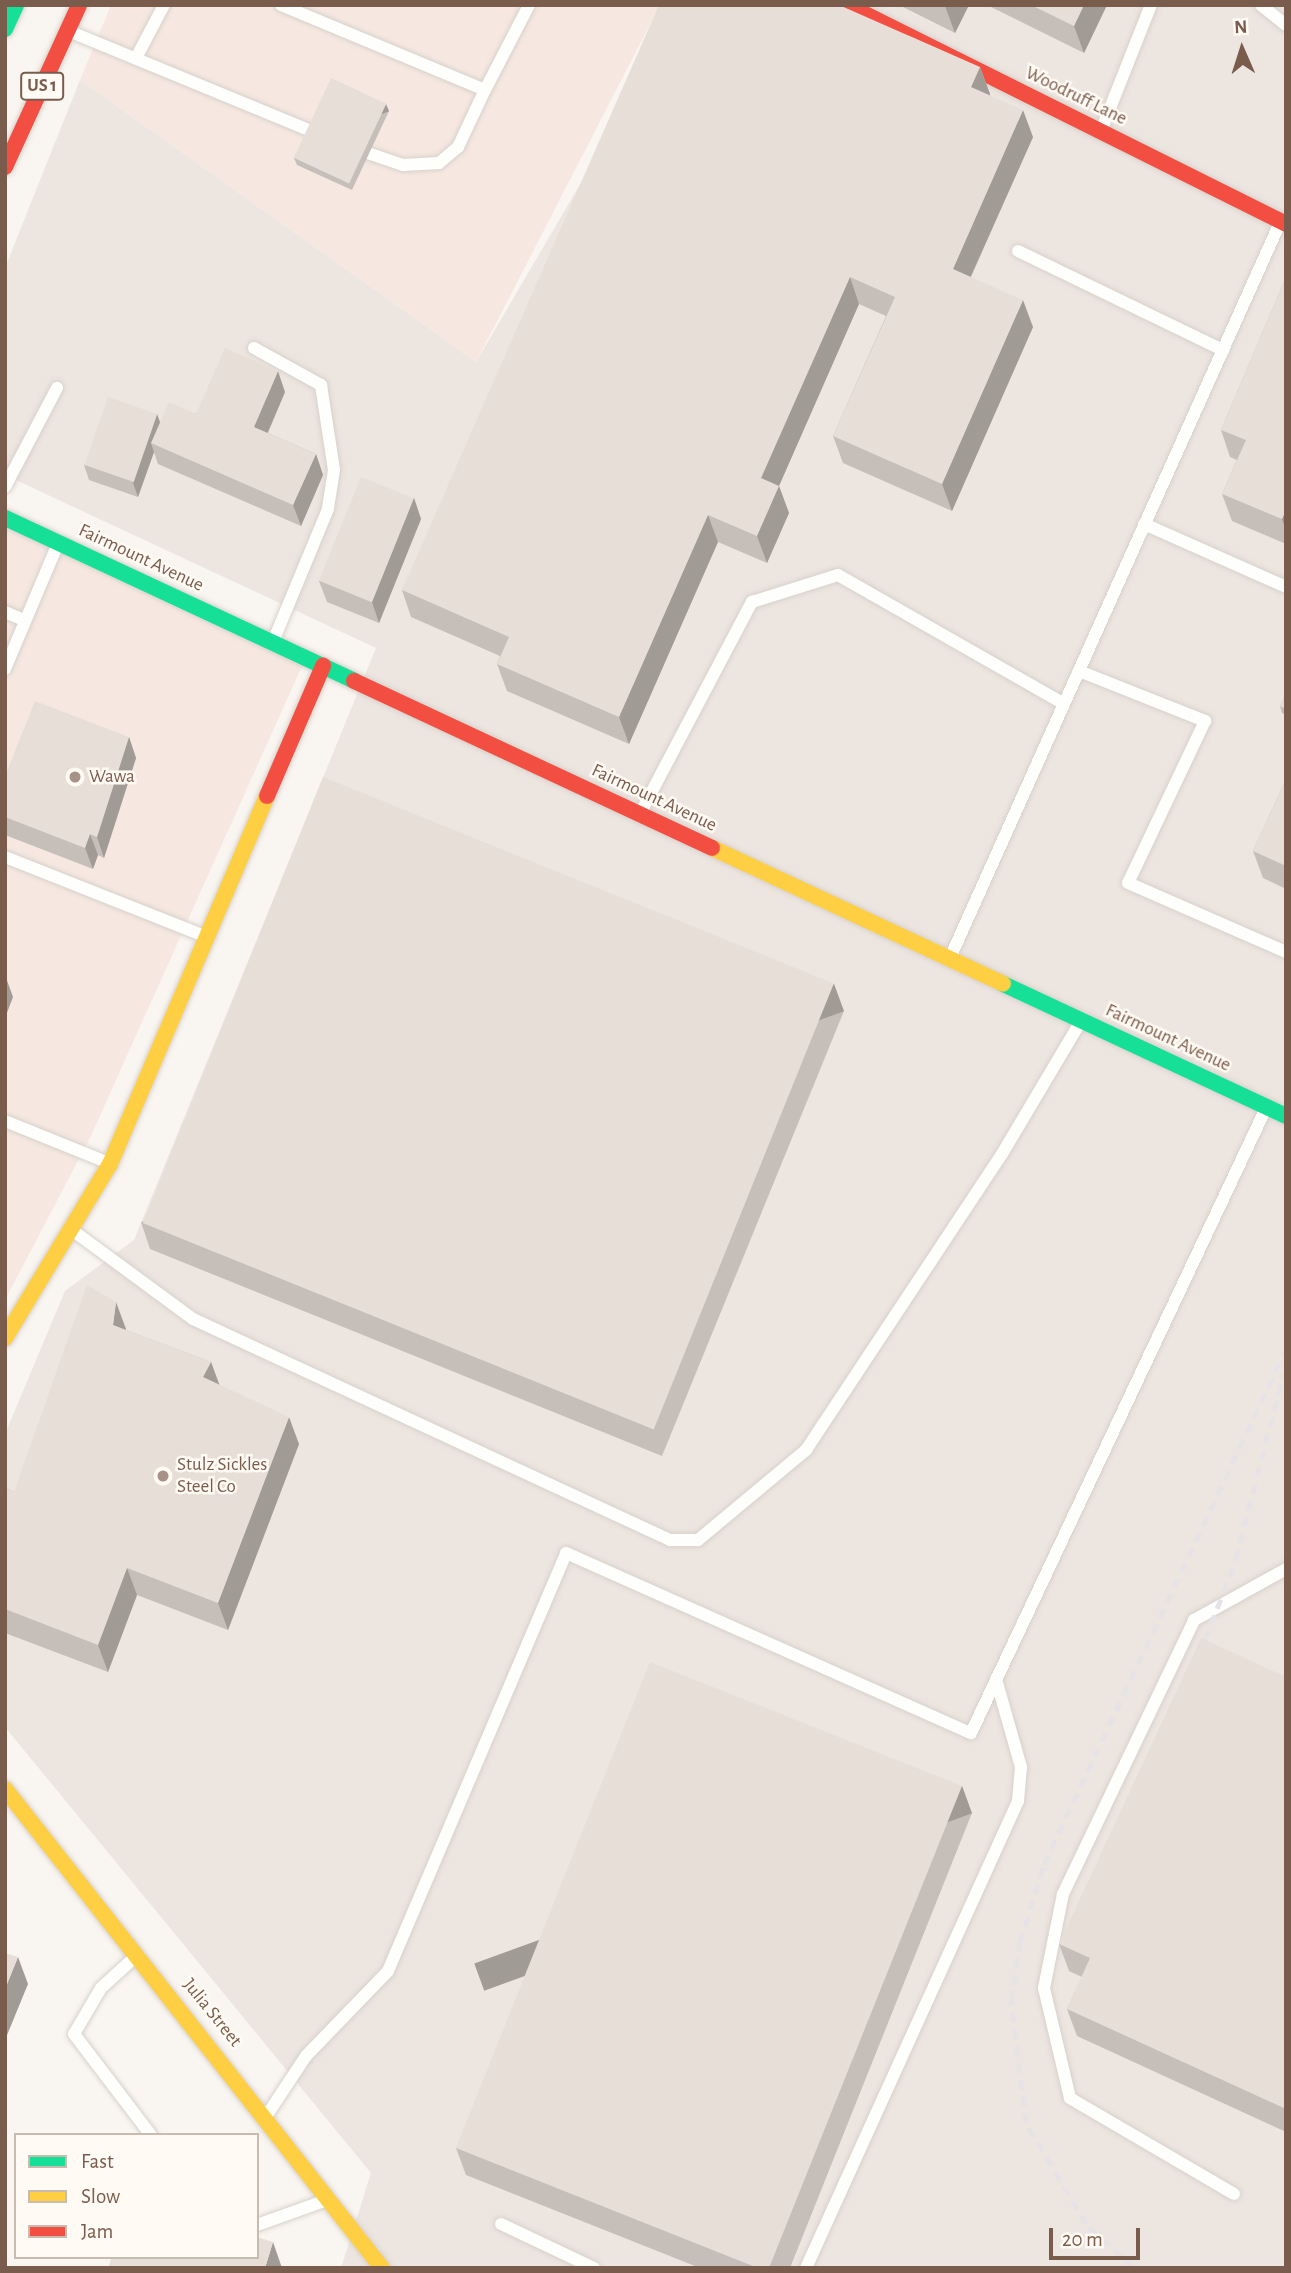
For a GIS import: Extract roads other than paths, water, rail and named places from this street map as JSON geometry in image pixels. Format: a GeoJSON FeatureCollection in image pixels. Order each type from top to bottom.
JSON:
{"type":"FeatureCollection","features":[{"type":"Feature","properties":{"kind":"main road"},"geometry":{"type":"LineString","coordinates":[[5,29],[16,5]]}},
{"type":"Feature","properties":{"kind":"main road","name":"US 1"},"geometry":{"type":"LineString","coordinates":[[5,167],[79,5]]}},
{"type":"Feature","properties":{"kind":"main road","name":"Woodruff Lane"},"geometry":{"type":"LineString","coordinates":[[847,5],[1284,220]]}},
{"type":"Feature","properties":{"kind":"main road","name":"Fairmount Avenue"},"geometry":{"type":"LineString","coordinates":[[5,518],[1286,1116]]}},
{"type":"Feature","properties":{"kind":"main road"},"geometry":{"type":"LineString","coordinates":[[5,1338],[110,1164],[209,938],[323,666]]}},
{"type":"Feature","properties":{"kind":"main road","name":"Julia Street"},"geometry":{"type":"LineString","coordinates":[[5,1789],[267,2115],[382,2268]]}},
{"type":"Feature","properties":{"kind":"lane"},"geometry":{"type":"LineString","coordinates":[[136,58],[164,5]]}},
{"type":"Feature","properties":{"kind":"lane"},"geometry":{"type":"LineString","coordinates":[[68,30],[369,155],[424,168],[458,147],[530,5]]}},
{"type":"Feature","properties":{"kind":"lane"},"geometry":{"type":"LineString","coordinates":[[1101,131],[1151,5]]}},
{"type":"Feature","properties":{"kind":"lane"},"geometry":{"type":"LineString","coordinates":[[1261,5],[1286,26]]}},
{"type":"Feature","properties":{"kind":"lane"},"geometry":{"type":"LineString","coordinates":[[284,6],[485,90]]}},
{"type":"Feature","properties":{"kind":"lane"},"geometry":{"type":"LineString","coordinates":[[950,959],[1144,524],[1284,220]]}},
{"type":"Feature","properties":{"kind":"lane"},"geometry":{"type":"LineString","coordinates":[[1018,251],[1223,350]]}},
{"type":"Feature","properties":{"kind":"lane"},"geometry":{"type":"LineString","coordinates":[[254,348],[321,385],[334,470],[328,509],[273,643]]}},
{"type":"Feature","properties":{"kind":"lane"},"geometry":{"type":"LineString","coordinates":[[5,487],[57,388]]}},
{"type":"Feature","properties":{"kind":"lane"},"geometry":{"type":"LineString","coordinates":[[1144,524],[1286,587]]}},
{"type":"Feature","properties":{"kind":"lane"},"geometry":{"type":"LineString","coordinates":[[5,669],[58,543]]}},
{"type":"Feature","properties":{"kind":"lane"},"geometry":{"type":"LineString","coordinates":[[640,814],[752,602],[838,575],[1064,704]]}},
{"type":"Feature","properties":{"kind":"lane"},"geometry":{"type":"LineString","coordinates":[[5,612],[24,620]]}},
{"type":"Feature","properties":{"kind":"lane"},"geometry":{"type":"LineString","coordinates":[[1079,671],[1205,721],[1128,883],[1286,951]]}},
{"type":"Feature","properties":{"kind":"lane"},"geometry":{"type":"LineString","coordinates":[[5,857],[209,938]]}},
{"type":"Feature","properties":{"kind":"lane"},"geometry":{"type":"LineString","coordinates":[[72,1230],[151,1282],[193,1319],[670,1539],[698,1540],[807,1450],[1002,1154],[1082,1020]]}},
{"type":"Feature","properties":{"kind":"lane"},"geometry":{"type":"LineString","coordinates":[[267,2115],[306,2056],[388,1971],[566,1553],[971,1733],[1266,1107]]}},
{"type":"Feature","properties":{"kind":"lane"},"geometry":{"type":"LineString","coordinates":[[5,1121],[110,1164]]}},
{"type":"Feature","properties":{"kind":"lane"},"geometry":{"type":"LineString","coordinates":[[1234,2194],[1070,2098],[1044,1988],[1063,1894],[1194,1620],[1286,1569]]}},
{"type":"Feature","properties":{"kind":"lane"},"geometry":{"type":"LineString","coordinates":[[806,2268],[1018,1801],[1021,1767],[996,1679]]}},
{"type":"Feature","properties":{"kind":"lane"},"geometry":{"type":"LineString","coordinates":[[138,1954],[101,1988],[74,2035],[149,2133]]}},
{"type":"Feature","properties":{"kind":"lane"},"geometry":{"type":"LineString","coordinates":[[259,2224],[331,2199]]}},
{"type":"Feature","properties":{"kind":"lane"},"geometry":{"type":"LineString","coordinates":[[501,2224],[594,2268]]}},
{"type":"Feature","properties":{"kind":"railway"},"geometry":{"type":"LineString","coordinates":[[1134,2268],[1086,2224],[1026,2123],[1011,2001],[1020,1942],[1044,1864],[1286,1349]]}},
{"type":"Feature","properties":{"kind":"railway"},"geometry":{"type":"LineString","coordinates":[[1199,1656],[1236,1559],[1284,1372]]}},
{"type":"Feature","properties":{"kind":"place","name":"Wawa"},"geometry":{"type":"Point","coordinates":[75,777]}},
{"type":"Feature","properties":{"kind":"place","name":"Stulz Sickles Steel Co"},"geometry":{"type":"Point","coordinates":[163,1476]}}]}
